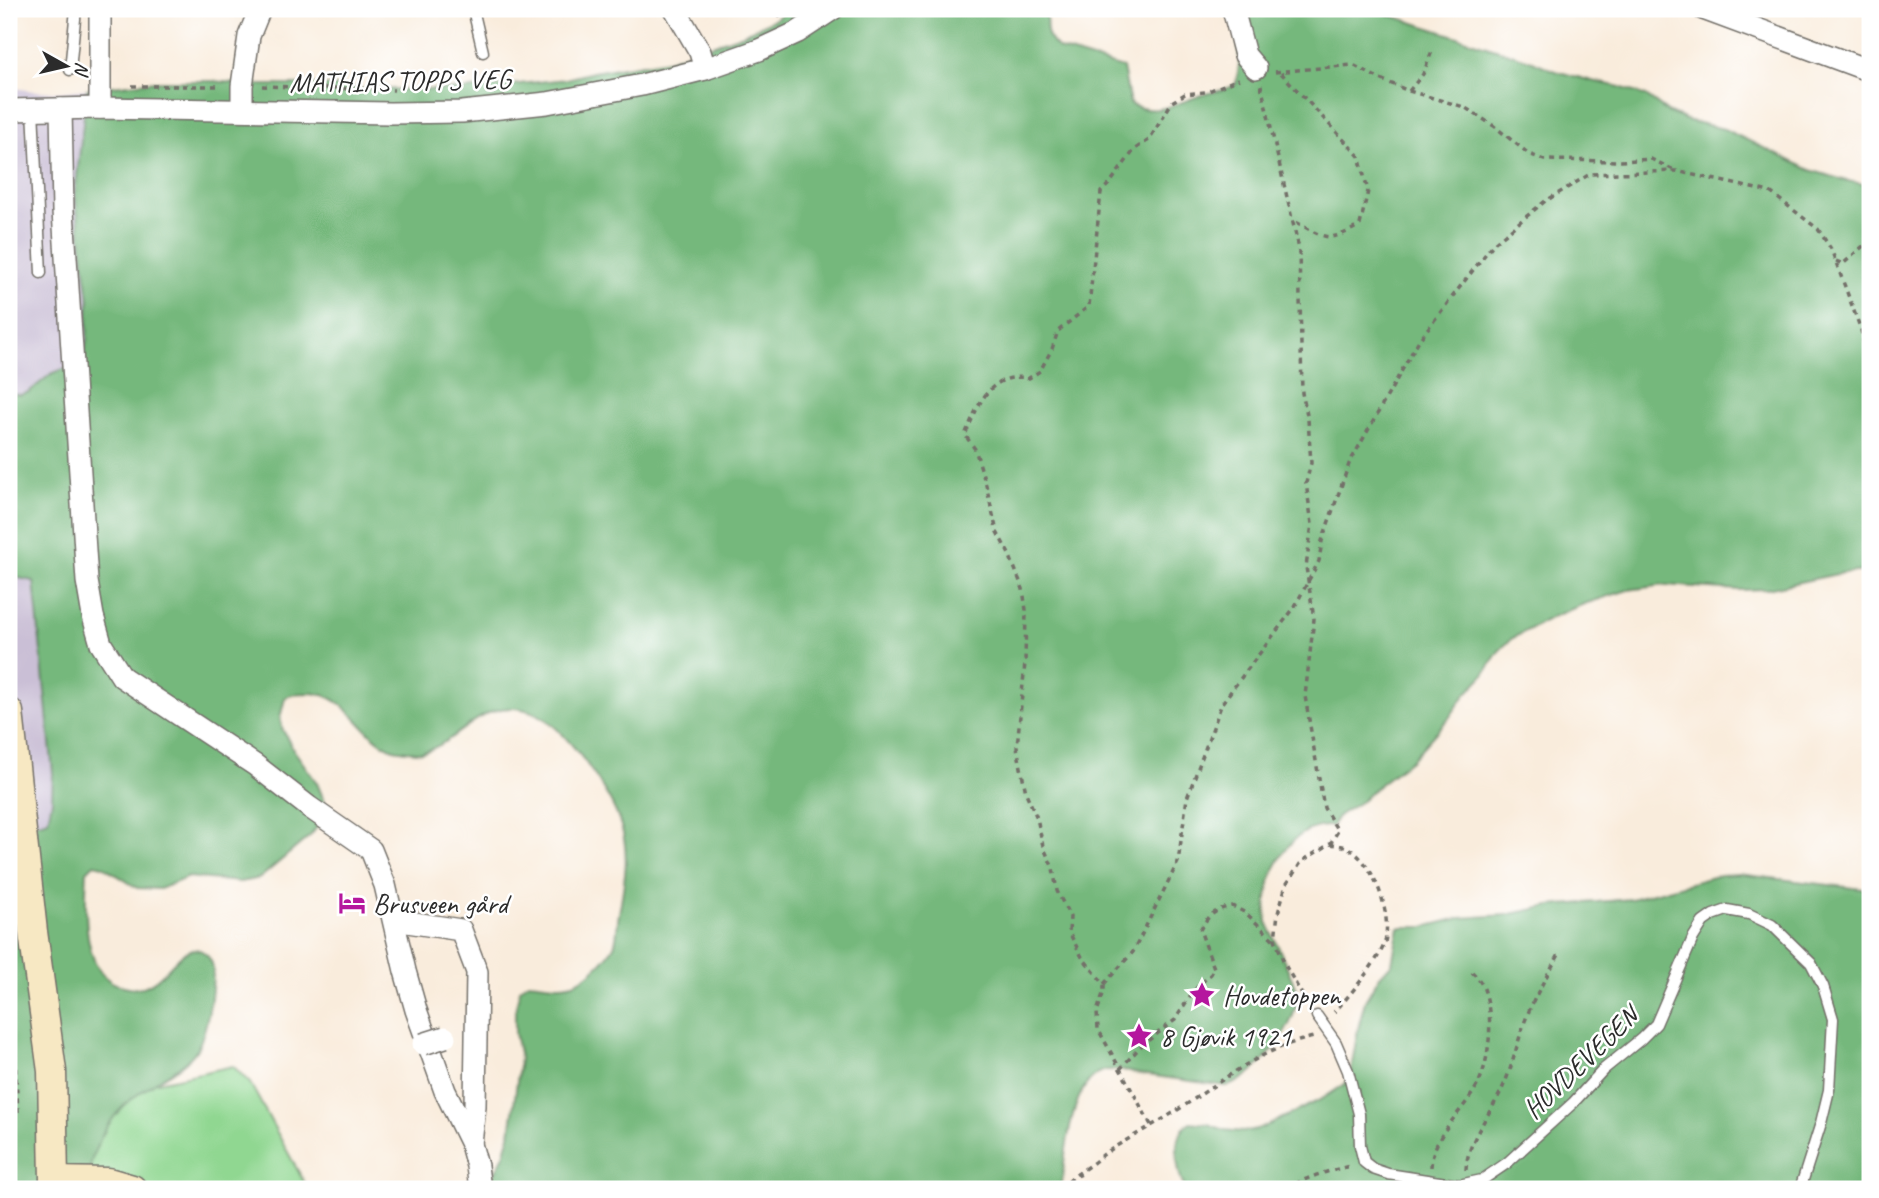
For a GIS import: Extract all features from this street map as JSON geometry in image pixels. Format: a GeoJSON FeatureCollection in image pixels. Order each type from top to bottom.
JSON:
{"type":"FeatureCollection","features":[{"type":"Feature","properties":{"kind":"main road"},"geometry":{"type":"LineString","coordinates":[[9,712],[12,780],[52,1071],[54,1185],[108,1182],[132,1189]]}},
{"type":"Feature","properties":{"kind":"street"},"geometry":{"type":"LineString","coordinates":[[100,9],[100,108]]}},
{"type":"Feature","properties":{"kind":"street"},"geometry":{"type":"LineString","coordinates":[[242,109],[242,86],[249,36],[260,9]]}},
{"type":"Feature","properties":{"kind":"street"},"geometry":{"type":"LineString","coordinates":[[675,9],[700,52],[705,69]]}},
{"type":"Feature","properties":{"kind":"street","name":"MATHIAS TOPPS VEG"},"geometry":{"type":"LineString","coordinates":[[9,110],[242,109],[390,113],[462,112],[547,103],[642,85],[705,69],[759,50],[798,32],[833,9]]}},
{"type":"Feature","properties":{"kind":"street"},"geometry":{"type":"LineString","coordinates":[[1233,9],[1245,55],[1256,71]]}},
{"type":"Feature","properties":{"kind":"street"},"geometry":{"type":"LineString","coordinates":[[1703,9],[1870,71]]}},
{"type":"Feature","properties":{"kind":"street"},"geometry":{"type":"LineString","coordinates":[[61,109],[63,211],[87,581],[101,644],[121,677],[255,765],[371,850],[385,885],[416,1010],[445,1091],[471,1144],[480,1189]]}},
{"type":"Feature","properties":{"kind":"street"},"geometry":{"type":"LineString","coordinates":[[394,920],[461,930],[477,972],[475,1107],[471,1144]]}},
{"type":"Feature","properties":{"kind":"street"},"geometry":{"type":"LineString","coordinates":[[423,1044],[476,1028]]}},
{"type":"Feature","properties":{"kind":"lane"},"geometry":{"type":"LineString","coordinates":[[70,70],[76,9]]}},
{"type":"Feature","properties":{"kind":"lane"},"geometry":{"type":"LineString","coordinates":[[473,9],[483,52]]}},
{"type":"Feature","properties":{"kind":"lane"},"geometry":{"type":"LineString","coordinates":[[33,108],[41,273]]}},
{"type":"Feature","properties":{"kind":"lane","name":"HOVDEVEGEN"},"geometry":{"type":"LineString","coordinates":[[1364,1162],[1373,1169],[1388,1174],[1459,1185],[1482,1180],[1507,1163],[1573,1103],[1604,1069],[1656,1024],[1693,938],[1703,922],[1727,909],[1749,914],[1772,925],[1811,963],[1823,986],[1833,1019],[1829,1090],[1800,1189]]}},
{"type":"Feature","properties":{"kind":"lane"},"geometry":{"type":"LineString","coordinates":[[1320,1020],[1336,1043],[1348,1071],[1359,1114],[1360,1146],[1364,1162]]}},
{"type":"Feature","properties":{"kind":"path"},"geometry":{"type":"LineString","coordinates":[[773,19],[792,9]]}},
{"type":"Feature","properties":{"kind":"path"},"geometry":{"type":"LineString","coordinates":[[1409,91],[1423,74],[1432,51]]}},
{"type":"Feature","properties":{"kind":"path"},"geometry":{"type":"LineString","coordinates":[[1151,1125],[1098,1028],[1097,1012],[1104,984],[1082,957],[1069,932],[1070,917],[1057,891],[1053,868],[1026,793],[1017,747],[1027,610],[1014,565],[997,532],[975,449],[965,435],[990,386],[1014,376],[1029,378],[1040,371],[1058,331],[1089,306],[1101,192],[1111,183],[1135,149],[1149,140],[1172,102],[1185,94],[1206,92],[1256,71],[1280,72],[1353,65],[1409,91],[1464,107],[1529,154],[1544,160],[1651,159],[1676,171],[1770,192],[1818,229],[1831,249],[1861,330],[1870,373]]}},
{"type":"Feature","properties":{"kind":"path"},"geometry":{"type":"LineString","coordinates":[[1256,71],[1262,86],[1299,249],[1302,393],[1308,419],[1311,463],[1306,483],[1312,524],[1306,567],[1314,619],[1305,696],[1324,808],[1338,831],[1330,844],[1302,861],[1286,885],[1278,913],[1276,941]]}},
{"type":"Feature","properties":{"kind":"path"},"geometry":{"type":"LineString","coordinates":[[1280,72],[1359,156],[1368,191],[1360,225],[1343,235],[1326,238],[1292,220]]}},
{"type":"Feature","properties":{"kind":"path"},"geometry":{"type":"LineString","coordinates":[[100,86],[393,90]]}},
{"type":"Feature","properties":{"kind":"path"},"geometry":{"type":"LineString","coordinates":[[1104,984],[1133,952],[1178,862],[1187,798],[1222,703],[1294,608],[1319,561],[1322,541],[1349,464],[1419,340],[1493,243],[1544,202],[1590,174],[1676,171]]}},
{"type":"Feature","properties":{"kind":"path"},"geometry":{"type":"LineString","coordinates":[[1836,261],[1843,264],[1862,247],[1870,244]]}},
{"type":"Feature","properties":{"kind":"path"},"geometry":{"type":"LineString","coordinates":[[1121,1069],[1141,1046],[1175,1020],[1198,986],[1211,974],[1214,968],[1200,930],[1209,916],[1226,907],[1239,909],[1258,922],[1276,941],[1296,985],[1320,1020],[1359,983],[1384,943],[1386,916],[1381,893],[1362,859],[1344,846],[1330,844]]}},
{"type":"Feature","properties":{"kind":"path"},"geometry":{"type":"LineString","coordinates":[[1466,1183],[1466,1162],[1480,1128],[1502,1089],[1525,1021],[1560,953]]}},
{"type":"Feature","properties":{"kind":"path"},"geometry":{"type":"LineString","coordinates":[[1430,1180],[1431,1163],[1440,1138],[1478,1084],[1485,1061],[1489,1006],[1483,986],[1472,972]]}},
{"type":"Feature","properties":{"kind":"path"},"geometry":{"type":"LineString","coordinates":[[9,1018],[15,1055],[18,1112]]}},
{"type":"Feature","properties":{"kind":"path"},"geometry":{"type":"LineString","coordinates":[[1062,1189],[1078,1172],[1167,1117],[1246,1063],[1306,1038],[1330,1033]]}},
{"type":"Feature","properties":{"kind":"path"},"geometry":{"type":"LineString","coordinates":[[1287,1189],[1329,1171],[1364,1162]]}},
{"type":"Feature","properties":{"kind":"path"},"geometry":{"type":"LineString","coordinates":[[1078,1172],[1085,1189]]}},
{"type":"Feature","properties":{"kind":"shaded area"},"geometry":{"type":"Polygon","coordinates":[[[9,87],[61,92],[87,89],[75,194],[89,300],[84,358],[77,364],[51,374],[29,392],[20,395],[9,393],[9,87]]]}},
{"type":"Feature","properties":{"kind":"shaded area"},"geometry":{"type":"Polygon","coordinates":[[[9,576],[34,581],[53,773],[48,820],[39,823],[9,818],[9,576]]]}},
{"type":"Feature","properties":{"kind":"green space"},"geometry":{"type":"Polygon","coordinates":[[[789,9],[1047,9],[1047,31],[1054,45],[1059,49],[1123,68],[1130,104],[1139,108],[1157,109],[1236,84],[1239,65],[1238,9],[1371,9],[1530,60],[1556,71],[1646,96],[1669,113],[1724,129],[1810,170],[1870,185],[1870,571],[1842,573],[1767,589],[1665,585],[1628,590],[1552,617],[1511,639],[1498,652],[1484,675],[1465,695],[1449,718],[1411,760],[1363,800],[1339,815],[1332,826],[1316,828],[1302,834],[1280,858],[1268,890],[1267,922],[1297,992],[1292,1019],[1274,1048],[1250,1073],[1238,1082],[1226,1086],[1116,1070],[1103,1071],[1092,1078],[1083,1090],[1071,1123],[1061,1189],[487,1189],[504,1155],[510,1135],[520,1058],[515,1033],[515,1011],[520,989],[528,982],[558,985],[576,982],[597,967],[614,946],[626,861],[624,838],[616,812],[597,779],[571,744],[558,730],[532,712],[515,708],[500,709],[486,714],[436,747],[418,752],[393,749],[380,742],[344,707],[323,695],[291,695],[285,698],[280,718],[282,728],[317,783],[324,800],[319,824],[311,835],[260,878],[240,882],[188,877],[160,889],[137,888],[103,866],[94,864],[87,871],[88,938],[99,970],[110,981],[140,988],[156,980],[190,950],[199,950],[209,958],[213,966],[211,1000],[197,1049],[185,1062],[134,1097],[115,1115],[95,1150],[88,1189],[9,1189],[9,818],[39,823],[48,820],[53,773],[34,581],[9,576],[9,393],[20,395],[29,392],[51,374],[77,364],[84,358],[89,300],[75,194],[87,89],[155,81],[212,81],[366,89],[463,90],[566,79],[668,60],[741,35],[775,19],[789,9]]]}},
{"type":"Feature","properties":{"kind":"green space"},"geometry":{"type":"Polygon","coordinates":[[[1738,874],[1870,890],[1870,1189],[1185,1189],[1177,1154],[1180,1136],[1190,1122],[1243,1132],[1262,1128],[1322,1099],[1345,1084],[1350,1076],[1365,1001],[1379,977],[1392,963],[1399,927],[1424,927],[1460,918],[1631,899],[1720,875],[1738,874]]]}},
{"type":"Feature","properties":{"kind":"green space"},"geometry":{"type":"Polygon","coordinates":[[[233,1066],[250,1083],[308,1189],[74,1189],[82,1081],[158,1082],[233,1066]]]}},
{"type":"Feature","properties":{"kind":"place","name":"Brusveen gård"},"geometry":{"type":"Point","coordinates":[352,903]}},
{"type":"Feature","properties":{"kind":"place","name":"Hovdetoppen"},"geometry":{"type":"Point","coordinates":[1202,995]}},
{"type":"Feature","properties":{"kind":"place","name":"8 Gjøvik 1921"},"geometry":{"type":"Point","coordinates":[1139,1036]}}]}
